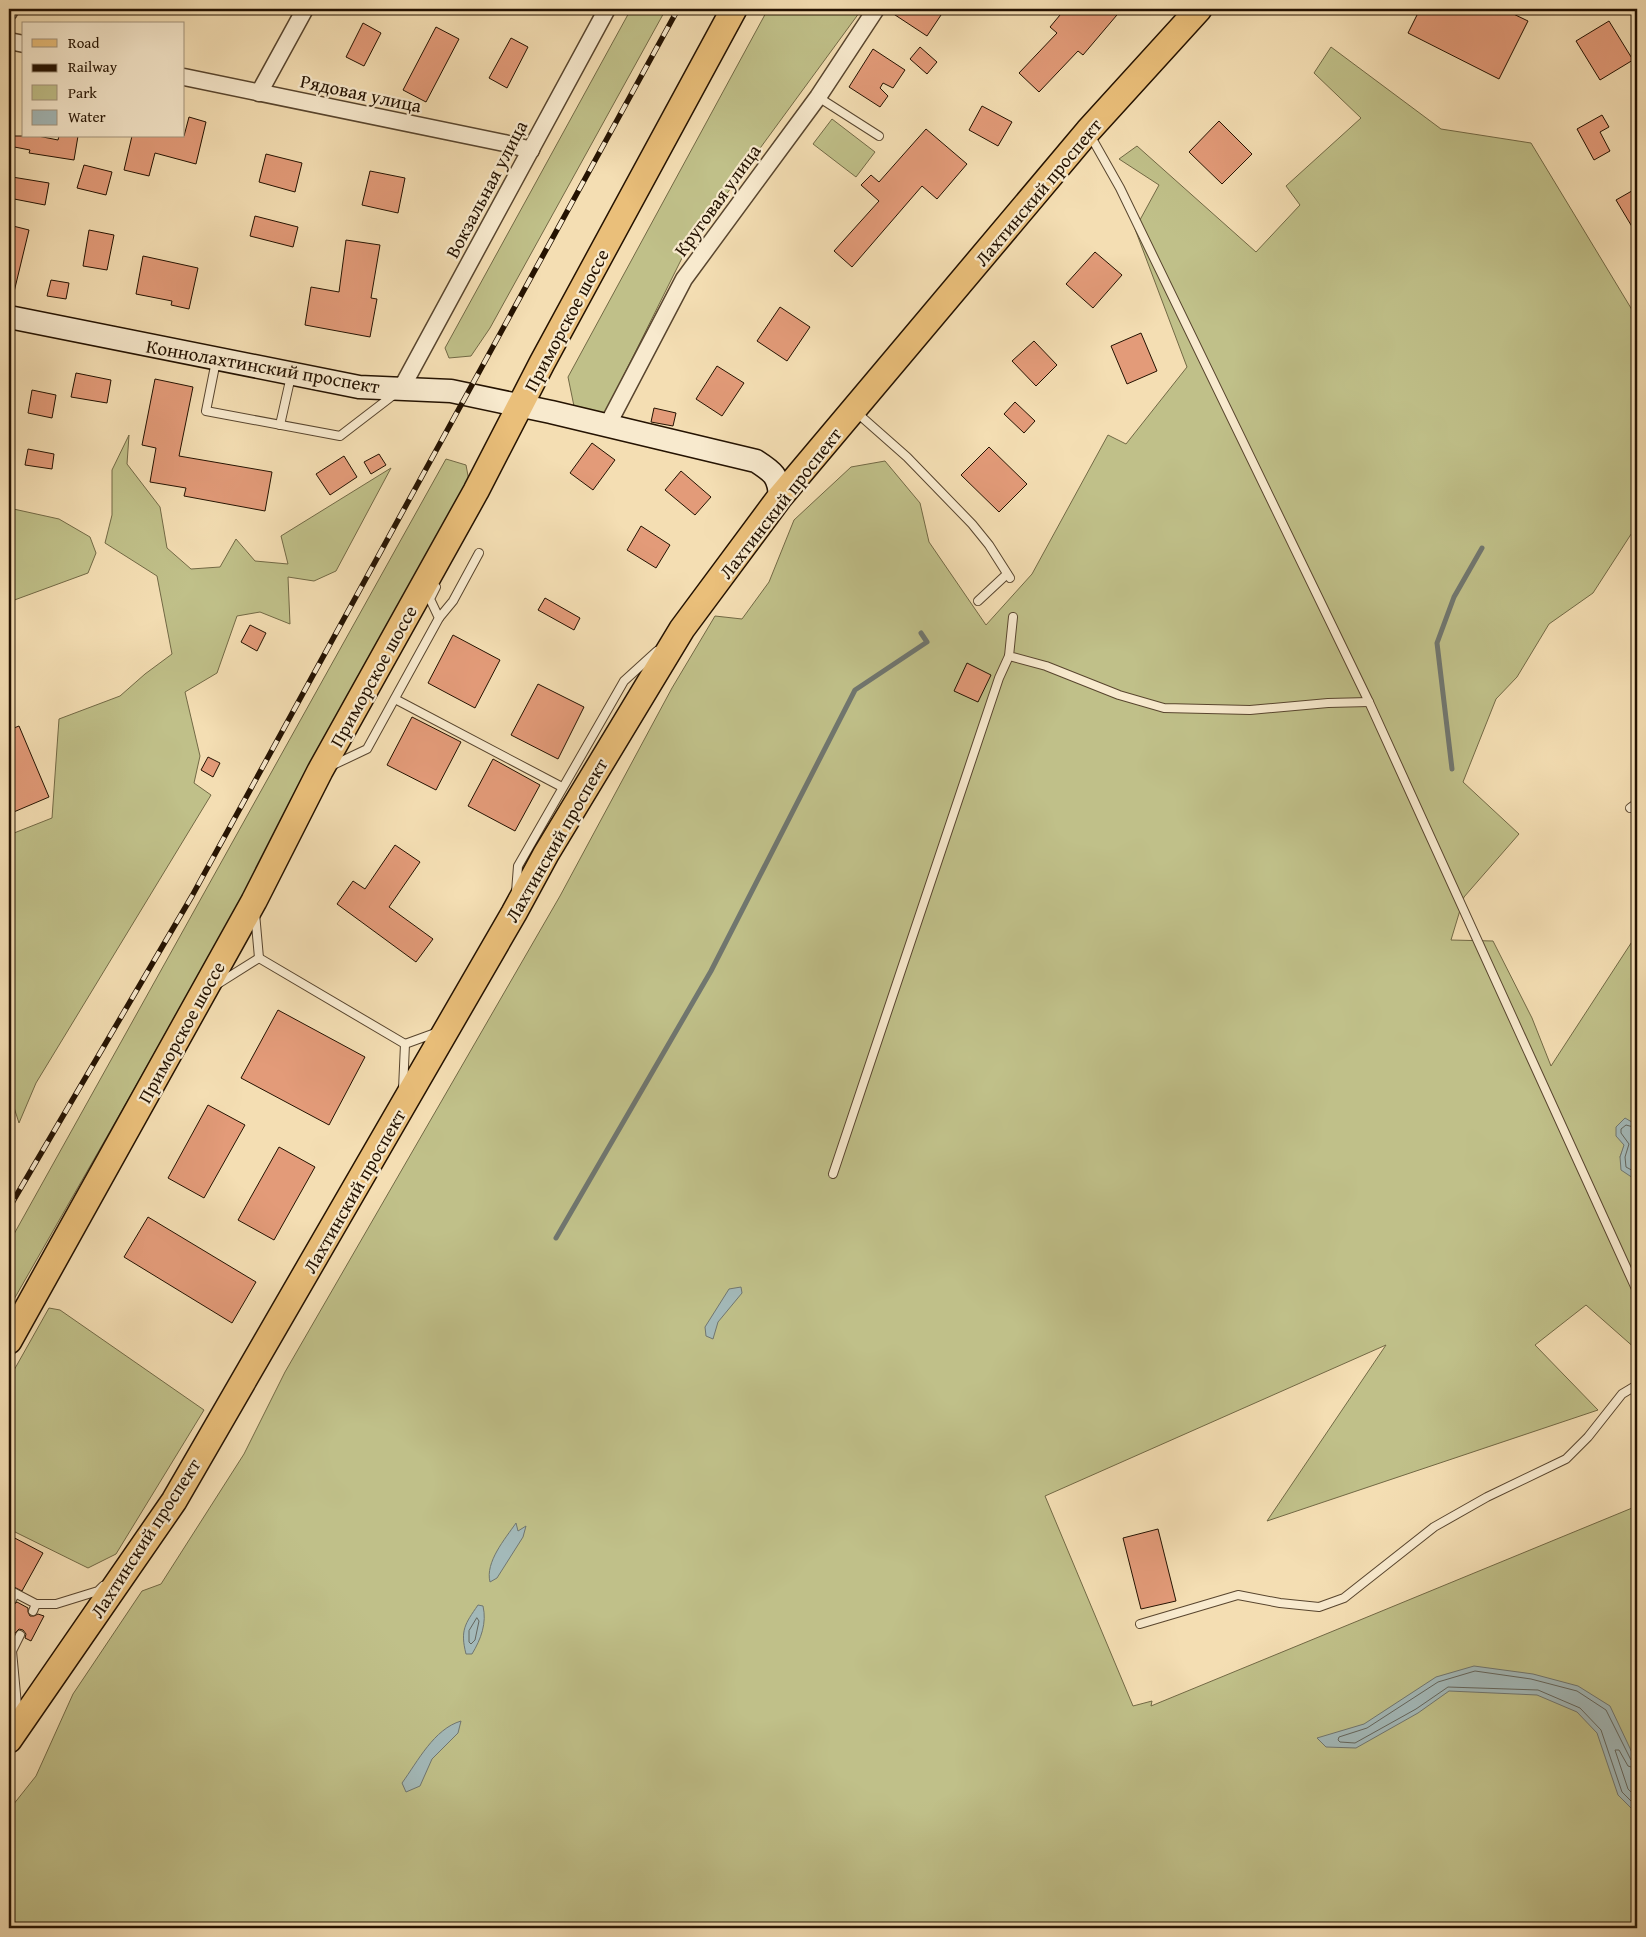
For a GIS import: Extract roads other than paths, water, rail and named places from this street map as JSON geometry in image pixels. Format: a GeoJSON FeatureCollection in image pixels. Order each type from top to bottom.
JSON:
{"type":"FeatureCollection","features":[{"type":"Feature","properties":{"kind":"main road","name":"Приморское шоссе"},"geometry":{"type":"LineString","coordinates":[[9,1341],[254,901],[320,771],[476,491],[519,406],[734,9]]}},
{"type":"Feature","properties":{"kind":"main road","name":"Лахтинский проспект"},"geometry":{"type":"LineString","coordinates":[[9,1740],[168,1510],[514,913],[546,854],[682,629],[780,497],[1088,131],[1199,9]]}},
{"type":"Feature","properties":{"kind":"main road","name":"Коннолахтинский проспект"},"geometry":{"type":"LineString","coordinates":[[9,317],[359,387],[451,391],[607,426],[756,461],[770,470],[780,482],[780,497]]}},
{"type":"Feature","properties":{"kind":"street"},"geometry":{"type":"LineString","coordinates":[[259,93],[305,9]]}},
{"type":"Feature","properties":{"kind":"street","name":"Вокзальная улица"},"geometry":{"type":"LineString","coordinates":[[401,389],[607,9]]}},
{"type":"Feature","properties":{"kind":"street","name":"Круговая улица"},"geometry":{"type":"LineString","coordinates":[[607,426],[684,278],[818,96],[876,9]]}},
{"type":"Feature","properties":{"kind":"street"},"geometry":{"type":"LineString","coordinates":[[9,41],[22,44]]}},
{"type":"Feature","properties":{"kind":"street","name":"Рядовая улица"},"geometry":{"type":"LineString","coordinates":[[185,77],[531,150]]}},
{"type":"Feature","properties":{"kind":"lane"},"geometry":{"type":"LineString","coordinates":[[818,96],[880,136]]}},
{"type":"Feature","properties":{"kind":"lane"},"geometry":{"type":"LineString","coordinates":[[1088,131],[1120,188],[1369,702],[1637,1291]]}},
{"type":"Feature","properties":{"kind":"lane"},"geometry":{"type":"LineString","coordinates":[[216,359],[206,411],[340,436],[387,402],[401,389]]}},
{"type":"Feature","properties":{"kind":"lane"},"geometry":{"type":"LineString","coordinates":[[280,425],[291,374]]}},
{"type":"Feature","properties":{"kind":"lane"},"geometry":{"type":"LineString","coordinates":[[854,411],[907,458],[972,524],[1009,576],[978,601]]}},
{"type":"Feature","properties":{"kind":"lane"},"geometry":{"type":"LineString","coordinates":[[446,563],[476,491]]}},
{"type":"Feature","properties":{"kind":"lane"},"geometry":{"type":"LineString","coordinates":[[320,771],[367,749],[439,618],[453,601],[479,553]]}},
{"type":"Feature","properties":{"kind":"lane"},"geometry":{"type":"LineString","coordinates":[[438,581],[430,599],[439,618]]}},
{"type":"Feature","properties":{"kind":"lane"},"geometry":{"type":"LineString","coordinates":[[833,1174],[999,678],[1009,656],[1013,617]]}},
{"type":"Feature","properties":{"kind":"lane"},"geometry":{"type":"LineString","coordinates":[[514,913],[518,866],[624,681],[682,629]]}},
{"type":"Feature","properties":{"kind":"lane"},"geometry":{"type":"LineString","coordinates":[[1009,656],[1046,666],[1119,695],[1164,708],[1250,710],[1328,703],[1369,702]]}},
{"type":"Feature","properties":{"kind":"lane"},"geometry":{"type":"LineString","coordinates":[[395,699],[562,787]]}},
{"type":"Feature","properties":{"kind":"lane"},"geometry":{"type":"LineString","coordinates":[[1630,808],[1637,803]]}},
{"type":"Feature","properties":{"kind":"lane"},"geometry":{"type":"LineString","coordinates":[[254,901],[259,958]]}},
{"type":"Feature","properties":{"kind":"lane"},"geometry":{"type":"LineString","coordinates":[[204,992],[259,958]]}},
{"type":"Feature","properties":{"kind":"lane"},"geometry":{"type":"LineString","coordinates":[[259,958],[405,1044]]}},
{"type":"Feature","properties":{"kind":"lane"},"geometry":{"type":"LineString","coordinates":[[405,1044],[447,1028]]}},
{"type":"Feature","properties":{"kind":"lane"},"geometry":{"type":"LineString","coordinates":[[402,1107],[405,1044]]}},
{"type":"Feature","properties":{"kind":"lane"},"geometry":{"type":"LineString","coordinates":[[1140,1624],[1238,1595],[1280,1603],[1319,1606],[1344,1598],[1434,1527],[1487,1497],[1566,1459],[1588,1437],[1622,1394],[1637,1385]]}},
{"type":"Feature","properties":{"kind":"lane"},"geometry":{"type":"LineString","coordinates":[[12,1600],[15,1593],[35,1608],[56,1604],[98,1591],[168,1510]]}},
{"type":"Feature","properties":{"kind":"lane"},"geometry":{"type":"LineString","coordinates":[[9,1721],[17,1705],[10,1650],[20,1635]]}},
{"type":"Feature","properties":{"kind":"water"},"geometry":{"type":"Polygon","coordinates":[[[1625,1118],[1637,1125],[1637,1178],[1633,1178],[1621,1170],[1620,1157],[1624,1145],[1616,1136],[1616,1127],[1625,1118]]]}},
{"type":"Feature","properties":{"kind":"water"},"geometry":{"type":"Polygon","coordinates":[[[741,1287],[742,1293],[718,1322],[713,1339],[706,1336],[705,1327],[729,1289],[741,1287]]]}},
{"type":"Feature","properties":{"kind":"water"},"geometry":{"type":"Polygon","coordinates":[[[516,1523],[518,1531],[526,1526],[523,1537],[497,1578],[490,1582],[489,1574],[493,1559],[516,1523]]]}},
{"type":"Feature","properties":{"kind":"water"},"geometry":{"type":"Polygon","coordinates":[[[478,1605],[483,1606],[484,1612],[482,1631],[472,1654],[466,1654],[464,1646],[465,1628],[478,1605]]]}},
{"type":"Feature","properties":{"kind":"water"},"geometry":{"type":"Polygon","coordinates":[[[1474,1666],[1533,1674],[1578,1686],[1610,1706],[1637,1763],[1637,1814],[1618,1795],[1597,1733],[1577,1712],[1537,1695],[1449,1691],[1418,1713],[1356,1748],[1326,1747],[1317,1738],[1364,1724],[1436,1677],[1474,1666]]]}},
{"type":"Feature","properties":{"kind":"water"},"geometry":{"type":"Polygon","coordinates":[[[461,1721],[458,1733],[432,1759],[420,1786],[406,1792],[402,1783],[427,1747],[443,1731],[461,1721]]]}},
{"type":"Feature","properties":{"kind":"waterway"},"geometry":{"type":"LineString","coordinates":[[1452,769],[1437,643],[1454,597],[1482,548]]}},
{"type":"Feature","properties":{"kind":"waterway"},"geometry":{"type":"LineString","coordinates":[[556,1238],[711,971],[855,690],[927,642],[921,633]]}},
{"type":"Feature","properties":{"kind":"railway"},"geometry":{"type":"LineString","coordinates":[[9,1208],[192,896],[678,9]]}}]}
